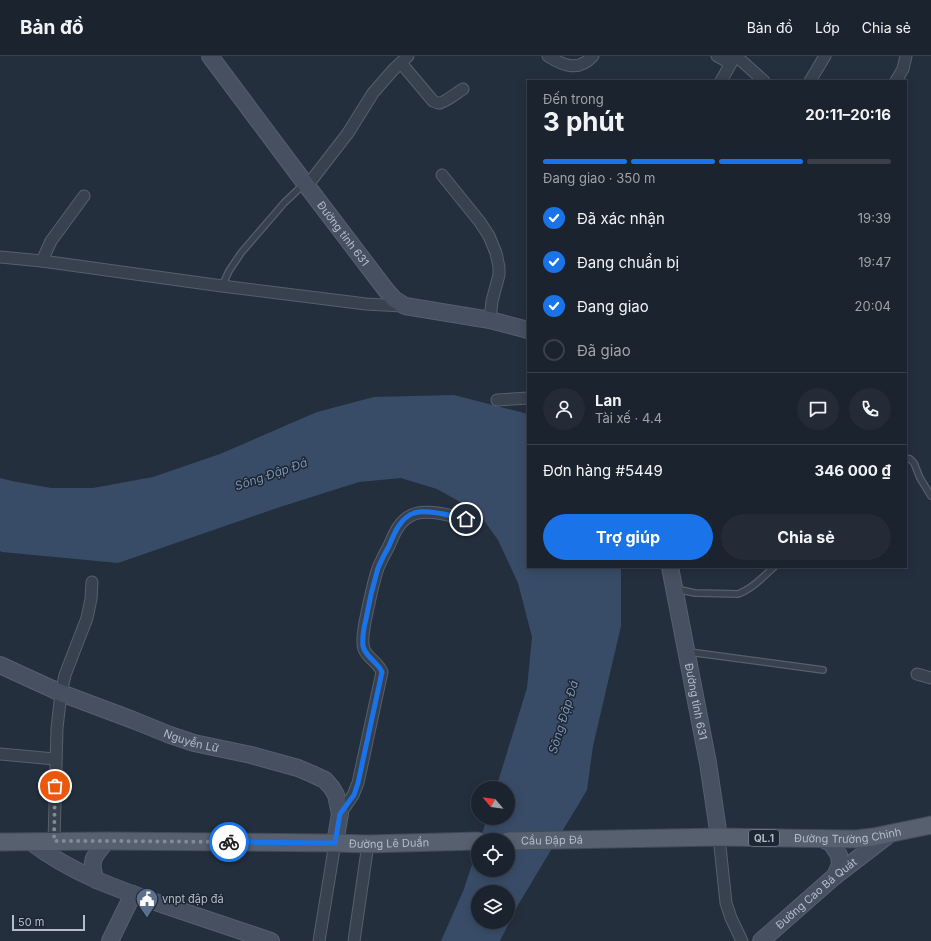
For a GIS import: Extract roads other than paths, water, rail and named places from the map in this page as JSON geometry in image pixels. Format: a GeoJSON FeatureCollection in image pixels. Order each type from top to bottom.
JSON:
{"type":"FeatureCollection","features":[{"type":"Feature","properties":{"kind":"main road","name":"Đường Trường Chinh"},"geometry":{"type":"LineString","coordinates":[[596,840],[719,837],[855,839],[931,825]]}},
{"type":"Feature","properties":{"kind":"main road","name":"Cầu Đập Đá"},"geometry":{"type":"LineString","coordinates":[[515,841],[596,840]]}},
{"type":"Feature","properties":{"kind":"main road","name":"Đường Lê Duẩn"},"geometry":{"type":"LineString","coordinates":[[0,842],[107,841],[368,844],[471,842]]}},
{"type":"Feature","properties":{"kind":"street","name":"Đường tỉnh 631"},"geometry":{"type":"LineString","coordinates":[[210,56],[306,185],[386,290],[394,298],[405,306],[490,320],[527,330]]}},
{"type":"Feature","properties":{"kind":"street"},"geometry":{"type":"LineString","coordinates":[[548,56],[559,62],[572,66],[587,62],[593,56]]}},
{"type":"Feature","properties":{"kind":"street"},"geometry":{"type":"LineString","coordinates":[[717,56],[734,58],[763,80]]}},
{"type":"Feature","properties":{"kind":"street"},"geometry":{"type":"LineString","coordinates":[[811,80],[825,56]]}},
{"type":"Feature","properties":{"kind":"street"},"geometry":{"type":"LineString","coordinates":[[897,80],[903,69],[906,56]]}},
{"type":"Feature","properties":{"kind":"street"},"geometry":{"type":"LineString","coordinates":[[722,80],[734,58]]}},
{"type":"Feature","properties":{"kind":"street"},"geometry":{"type":"LineString","coordinates":[[306,185],[348,133],[373,93],[404,60],[433,101],[436,103],[443,102],[463,89]]}},
{"type":"Feature","properties":{"kind":"street"},"geometry":{"type":"LineString","coordinates":[[442,176],[480,222],[489,236],[496,254],[499,275],[492,301],[490,320]]}},
{"type":"Feature","properties":{"kind":"street"},"geometry":{"type":"LineString","coordinates":[[42,262],[50,241],[84,196]]}},
{"type":"Feature","properties":{"kind":"street"},"geometry":{"type":"LineString","coordinates":[[0,257],[366,304],[405,306]]}},
{"type":"Feature","properties":{"kind":"street"},"geometry":{"type":"LineString","coordinates":[[497,400],[527,398]]}},
{"type":"Feature","properties":{"kind":"street"},"geometry":{"type":"LineString","coordinates":[[340,814],[354,795],[358,783],[382,672],[377,663],[366,654],[363,644],[369,599],[379,567],[395,533],[408,516],[420,512],[431,512],[466,519]]}},
{"type":"Feature","properties":{"kind":"street","name":"Đường tỉnh 631"},"geometry":{"type":"LineString","coordinates":[[670,568],[708,763],[719,837]]}},
{"type":"Feature","properties":{"kind":"street"},"geometry":{"type":"LineString","coordinates":[[54,841],[57,728],[61,693],[65,676],[87,618],[92,582]]}},
{"type":"Feature","properties":{"kind":"street","name":"Nguyễn Lữ"},"geometry":{"type":"LineString","coordinates":[[0,665],[61,693],[170,735],[298,768],[325,780],[336,795],[340,814],[335,843]]}},
{"type":"Feature","properties":{"kind":"street"},"geometry":{"type":"LineString","coordinates":[[917,674],[931,678]]}},
{"type":"Feature","properties":{"kind":"street"},"geometry":{"type":"LineString","coordinates":[[0,754],[56,759]]}},
{"type":"Feature","properties":{"kind":"street","name":"Đường Cao Bá Quát"},"geometry":{"type":"LineString","coordinates":[[761,941],[835,876],[891,833]]}},
{"type":"Feature","properties":{"kind":"street"},"geometry":{"type":"LineString","coordinates":[[719,837],[726,903],[731,918],[742,941]]}},
{"type":"Feature","properties":{"kind":"street"},"geometry":{"type":"LineString","coordinates":[[822,838],[831,843],[839,855],[840,865],[835,876]]}},
{"type":"Feature","properties":{"kind":"street"},"geometry":{"type":"LineString","coordinates":[[96,880],[92,872],[93,860],[96,853],[107,841]]}},
{"type":"Feature","properties":{"kind":"street"},"geometry":{"type":"LineString","coordinates":[[31,842],[58,861],[96,880],[271,941]]}},
{"type":"Feature","properties":{"kind":"street"},"geometry":{"type":"LineString","coordinates":[[318,941],[335,843]]}},
{"type":"Feature","properties":{"kind":"street"},"geometry":{"type":"LineString","coordinates":[[354,941],[368,844]]}},
{"type":"Feature","properties":{"kind":"street"},"geometry":{"type":"LineString","coordinates":[[110,941],[133,894]]}},
{"type":"Feature","properties":{"kind":"lane"},"geometry":{"type":"LineString","coordinates":[[222,286],[229,271],[241,252],[284,203],[306,185]]}},
{"type":"Feature","properties":{"kind":"lane"},"geometry":{"type":"LineString","coordinates":[[907,458],[914,463],[920,478],[931,496]]}},
{"type":"Feature","properties":{"kind":"lane"},"geometry":{"type":"LineString","coordinates":[[674,588],[695,593],[738,594],[744,592],[757,583],[773,568]]}},
{"type":"Feature","properties":{"kind":"lane"},"geometry":{"type":"LineString","coordinates":[[686,652],[823,670]]}},
{"type":"Feature","properties":{"kind":"water","name":"Sông Đập Đá"},"geometry":{"type":"Polygon","coordinates":[[[454,395],[527,414],[527,568],[621,568],[621,626],[593,746],[587,790],[515,911],[515,885],[471,885],[471,929],[506,929],[500,941],[441,941],[464,889],[471,868],[471,877],[515,877],[515,833],[482,833],[485,825],[515,825],[515,781],[498,781],[527,688],[532,637],[518,583],[498,540],[478,512],[437,489],[401,478],[359,482],[280,507],[118,563],[0,551],[0,478],[51,488],[93,488],[153,477],[220,454],[317,412],[374,397],[454,395]]]}},
{"type":"Feature","properties":{"kind":"place","name":"vnpt đập đá"},"geometry":{"type":"Point","coordinates":[147,918]}}]}
